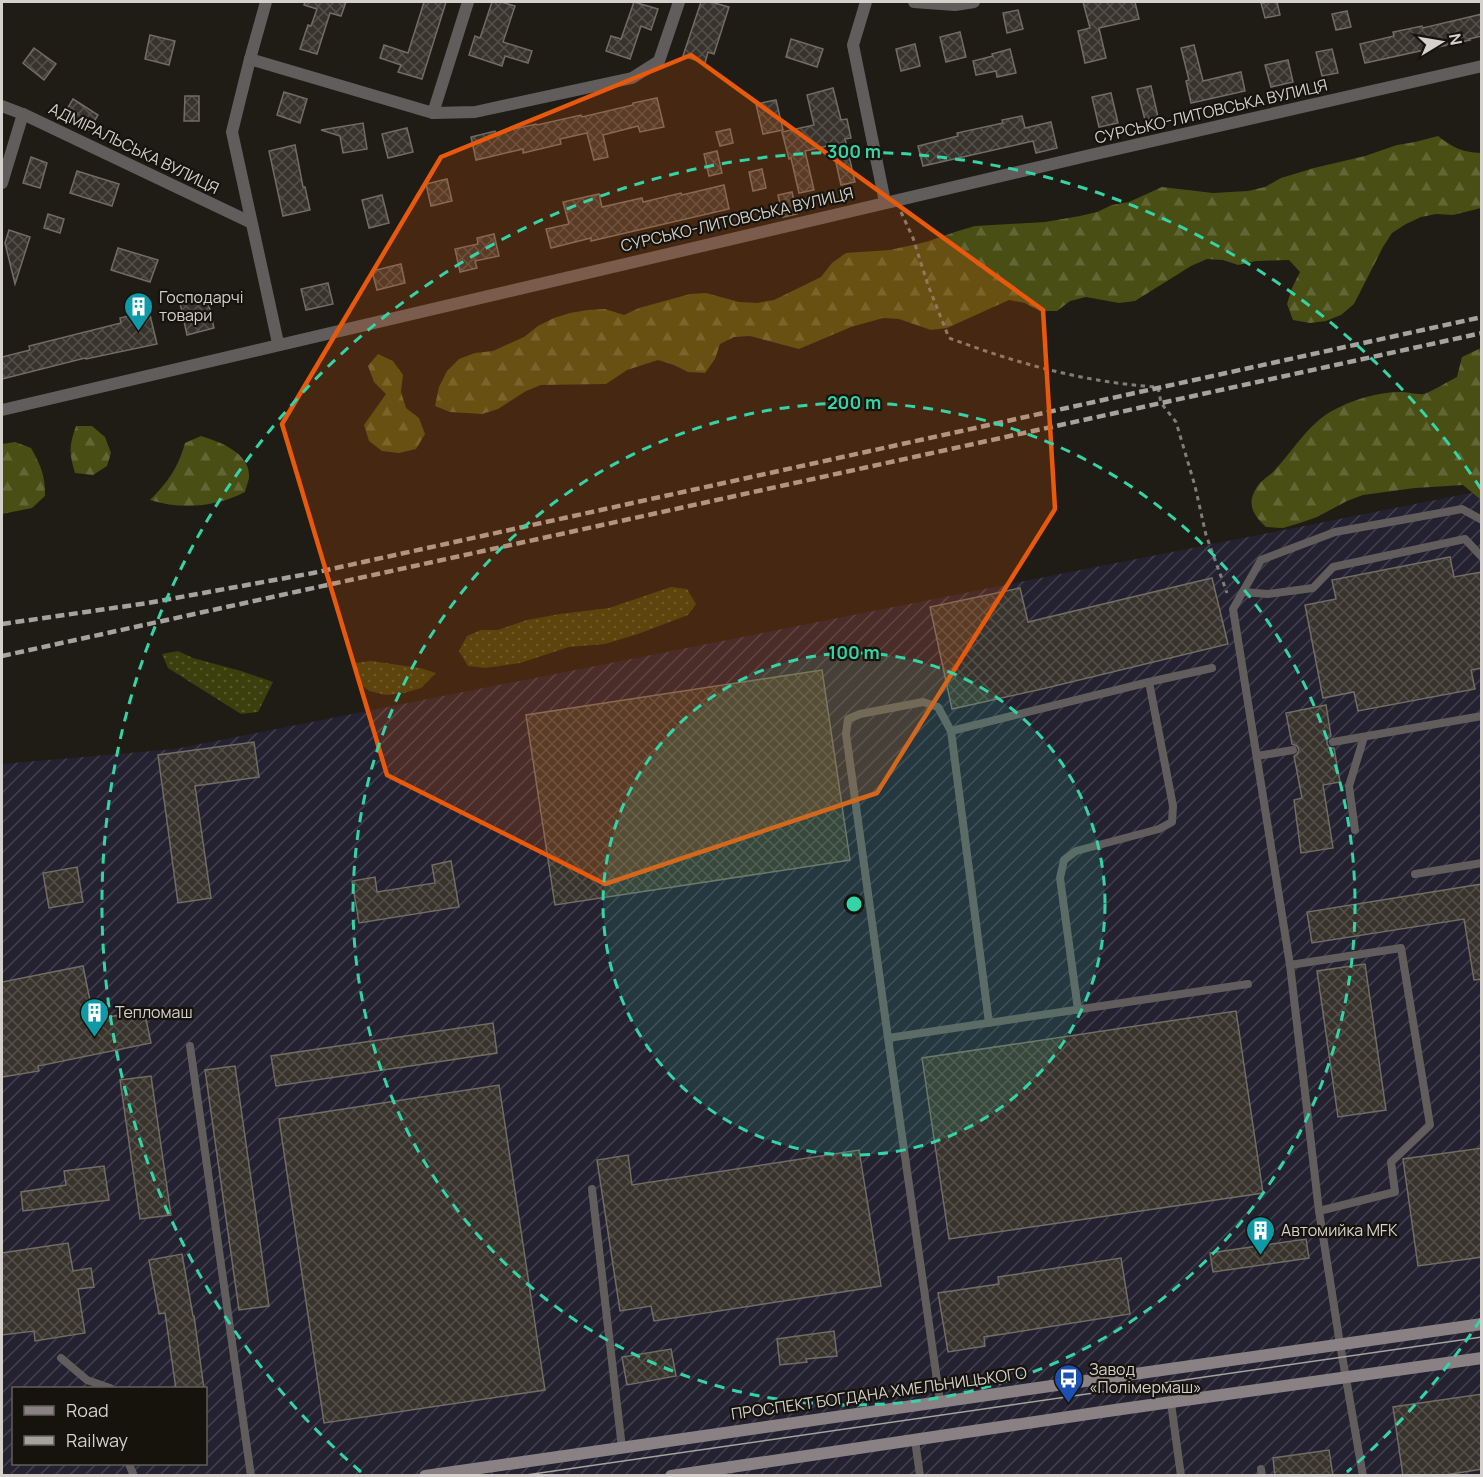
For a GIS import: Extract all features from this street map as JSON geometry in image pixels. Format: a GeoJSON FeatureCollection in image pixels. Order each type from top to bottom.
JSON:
{"type":"FeatureCollection","features":[{"type":"Feature","properties":{"kind":"main road","name":"ПРОСПЕКТ БОГДАНА ХМЕЛЬНИЦЬКОГО"},"geometry":{"type":"LineString","coordinates":[[425,1476],[1482,1324]]}},
{"type":"Feature","properties":{"kind":"main road"},"geometry":{"type":"LineString","coordinates":[[671,1476],[1482,1358]]}},
{"type":"Feature","properties":{"kind":"street"},"geometry":{"type":"LineString","coordinates":[[266,2],[232,132],[278,343]]}},
{"type":"Feature","properties":{"kind":"street"},"geometry":{"type":"LineString","coordinates":[[433,113],[468,2]]}},
{"type":"Feature","properties":{"kind":"street"},"geometry":{"type":"LineString","coordinates":[[250,58],[433,113],[475,112],[633,78],[659,61],[679,2]]}},
{"type":"Feature","properties":{"kind":"street"},"geometry":{"type":"LineString","coordinates":[[866,2],[853,45],[891,201]]}},
{"type":"Feature","properties":{"kind":"street"},"geometry":{"type":"LineString","coordinates":[[914,2],[955,5],[974,2]]}},
{"type":"Feature","properties":{"kind":"street","name":"СУРСЬКО-ЛИТОВСЬКА ВУЛИЦЯ"},"geometry":{"type":"LineString","coordinates":[[2,410],[278,343],[1482,66]]}},
{"type":"Feature","properties":{"kind":"street","name":"АДМІРАЛЬСЬКА ВУЛИЦЯ"},"geometry":{"type":"LineString","coordinates":[[2,106],[250,222]]}},
{"type":"Feature","properties":{"kind":"street"},"geometry":{"type":"LineString","coordinates":[[2,183],[23,114]]}},
{"type":"Feature","properties":{"kind":"lane"},"geometry":{"type":"LineString","coordinates":[[1363,1476],[1319,1210],[1290,966],[1233,609],[1261,560],[1335,532],[1462,509],[1482,520]]}},
{"type":"Feature","properties":{"kind":"lane"},"geometry":{"type":"LineString","coordinates":[[1243,592],[1268,594],[1313,588],[1333,567],[1465,539],[1482,557]]}},
{"type":"Feature","properties":{"kind":"lane"},"geometry":{"type":"LineString","coordinates":[[951,731],[1212,668]]}},
{"type":"Feature","properties":{"kind":"lane"},"geometry":{"type":"LineString","coordinates":[[1077,1010],[1060,878],[1064,860],[1076,851],[1159,829],[1172,822],[1173,806],[1149,682]]}},
{"type":"Feature","properties":{"kind":"lane"},"geometry":{"type":"LineString","coordinates":[[940,1401],[846,734],[848,719],[860,714],[923,702],[938,707],[951,731],[990,1023]]}},
{"type":"Feature","properties":{"kind":"lane"},"geometry":{"type":"LineString","coordinates":[[1333,742],[1482,716]]}},
{"type":"Feature","properties":{"kind":"lane"},"geometry":{"type":"LineString","coordinates":[[1355,830],[1349,786],[1364,737]]}},
{"type":"Feature","properties":{"kind":"lane"},"geometry":{"type":"LineString","coordinates":[[1257,756],[1293,750]]}},
{"type":"Feature","properties":{"kind":"lane"},"geometry":{"type":"LineString","coordinates":[[1415,874],[1482,863]]}},
{"type":"Feature","properties":{"kind":"lane"},"geometry":{"type":"LineString","coordinates":[[1290,966],[1401,948],[1430,1125],[1391,1162],[1395,1192],[1319,1210]]}},
{"type":"Feature","properties":{"kind":"lane"},"geometry":{"type":"LineString","coordinates":[[888,1038],[1248,984]]}},
{"type":"Feature","properties":{"kind":"lane"},"geometry":{"type":"LineString","coordinates":[[190,1046],[251,1476]]}},
{"type":"Feature","properties":{"kind":"lane"},"geometry":{"type":"LineString","coordinates":[[592,1189],[622,1448]]}},
{"type":"Feature","properties":{"kind":"lane"},"geometry":{"type":"LineString","coordinates":[[61,1358],[87,1380],[105,1387]]}},
{"type":"Feature","properties":{"kind":"lane"},"geometry":{"type":"LineString","coordinates":[[1171,1403],[1181,1476]]}},
{"type":"Feature","properties":{"kind":"lane"},"geometry":{"type":"LineString","coordinates":[[915,1440],[920,1476]]}},
{"type":"Feature","properties":{"kind":"path"},"geometry":{"type":"LineString","coordinates":[[891,201],[913,238],[928,285],[949,338],[995,355],[1066,374],[1136,386],[1158,387],[1161,403],[1176,422],[1195,486],[1206,535],[1233,609]]}},
{"type":"Feature","properties":{"kind":"highlighted area"},"geometry":{"type":"Polygon","coordinates":[[[691,55],[1043,310],[1055,509],[877,793],[605,884],[387,775],[282,424],[441,157],[691,55]]]}},
{"type":"Feature","properties":{"kind":"shaded area"},"geometry":{"type":"Polygon","coordinates":[[[1481,491],[1481,1475],[2,1476],[2,764],[175,749],[1481,491]]]}},
{"type":"Feature","properties":{"kind":"green space"},"geometry":{"type":"Polygon","coordinates":[[[1438,136],[1458,149],[1481,153],[1481,208],[1453,215],[1436,214],[1421,217],[1392,233],[1354,304],[1341,315],[1326,321],[1310,323],[1293,320],[1287,304],[1300,272],[1289,260],[1256,261],[1238,265],[1223,260],[1207,259],[1191,266],[1135,301],[1119,303],[1086,297],[1070,301],[1057,311],[1040,311],[1025,303],[1009,300],[947,328],[931,330],[899,319],[883,318],[851,327],[799,349],[750,336],[734,337],[720,344],[715,359],[705,373],[688,372],[658,360],[627,370],[606,384],[541,385],[526,391],[498,409],[482,414],[450,412],[435,406],[439,387],[447,371],[459,359],[475,353],[493,351],[524,337],[538,326],[554,318],[570,313],[605,309],[624,315],[639,308],[690,294],[706,293],[739,302],[757,303],[774,300],[821,277],[832,263],[846,253],[890,250],[926,242],[975,226],[1045,222],[1080,216],[1129,202],[1162,187],[1213,193],[1248,191],[1265,187],[1281,178],[1314,168],[1438,136]]]}},
{"type":"Feature","properties":{"kind":"green space"},"geometry":{"type":"Polygon","coordinates":[[[1481,348],[1481,500],[1463,485],[1415,488],[1363,495],[1317,517],[1283,528],[1266,527],[1257,517],[1252,507],[1252,496],[1255,490],[1322,418],[1347,404],[1374,395],[1392,392],[1427,393],[1457,377],[1462,357],[1481,348]]]}},
{"type":"Feature","properties":{"kind":"green space"},"geometry":{"type":"Polygon","coordinates":[[[378,354],[393,361],[403,375],[401,392],[406,408],[419,418],[425,434],[416,449],[399,453],[382,451],[369,441],[364,425],[386,394],[374,382],[368,366],[378,354]]]}},
{"type":"Feature","properties":{"kind":"green space"},"geometry":{"type":"Polygon","coordinates":[[[76,426],[92,426],[105,437],[111,453],[107,466],[93,475],[75,473],[71,449],[76,426]]]}},
{"type":"Feature","properties":{"kind":"green space"},"geometry":{"type":"Polygon","coordinates":[[[201,436],[225,445],[240,455],[248,469],[249,478],[245,492],[211,504],[186,506],[150,500],[172,474],[185,443],[201,436]]]}},
{"type":"Feature","properties":{"kind":"green space"},"geometry":{"type":"Polygon","coordinates":[[[15,442],[31,448],[42,471],[45,496],[32,508],[2,514],[2,444],[15,442]]]}},
{"type":"Feature","properties":{"kind":"green space"},"geometry":{"type":"Polygon","coordinates":[[[671,587],[687,589],[696,604],[688,615],[605,644],[569,647],[520,663],[485,668],[468,666],[459,651],[467,636],[481,630],[498,630],[527,620],[609,608],[671,587]]]}},
{"type":"Feature","properties":{"kind":"green space"},"geometry":{"type":"Polygon","coordinates":[[[178,651],[193,658],[273,682],[258,712],[241,714],[168,668],[162,654],[178,651]]]}},
{"type":"Feature","properties":{"kind":"green space"},"geometry":{"type":"Polygon","coordinates":[[[371,661],[420,668],[436,673],[421,688],[386,695],[369,691],[356,680],[355,663],[371,661]]]}},
{"type":"Feature","properties":{"kind":"building"},"geometry":{"type":"Polygon","coordinates":[[[305,2],[346,2],[341,16],[330,13],[317,54],[300,49],[308,25],[311,26],[317,9],[304,5],[305,2]]]}},
{"type":"Feature","properties":{"kind":"building"},"geometry":{"type":"Polygon","coordinates":[[[424,2],[446,2],[422,79],[398,72],[401,65],[380,58],[384,45],[408,53],[424,2]]]}},
{"type":"Feature","properties":{"kind":"building"},"geometry":{"type":"Polygon","coordinates":[[[492,2],[515,6],[503,42],[532,51],[528,63],[505,56],[502,66],[469,55],[475,36],[480,38],[492,2]]]}},
{"type":"Feature","properties":{"kind":"building"},"geometry":{"type":"Polygon","coordinates":[[[634,2],[658,9],[651,30],[641,26],[630,59],[606,51],[611,36],[621,39],[634,2]]]}},
{"type":"Feature","properties":{"kind":"building"},"geometry":{"type":"Polygon","coordinates":[[[701,2],[729,7],[714,54],[708,52],[705,63],[683,56],[701,2]]]}},
{"type":"Feature","properties":{"kind":"building"},"geometry":{"type":"Polygon","coordinates":[[[1083,2],[1135,2],[1139,19],[1099,28],[1106,58],[1085,63],[1078,31],[1090,28],[1083,2]]]}},
{"type":"Feature","properties":{"kind":"building"},"geometry":{"type":"Polygon","coordinates":[[[1277,2],[1280,15],[1265,18],[1261,3],[1277,2]]]}},
{"type":"Feature","properties":{"kind":"building"},"geometry":{"type":"Polygon","coordinates":[[[1018,10],[1023,29],[1007,33],[1003,13],[1018,10]]]}},
{"type":"Feature","properties":{"kind":"building"},"geometry":{"type":"Polygon","coordinates":[[[1347,11],[1351,27],[1336,30],[1332,14],[1347,11]]]}},
{"type":"Feature","properties":{"kind":"building"},"geometry":{"type":"Polygon","coordinates":[[[1482,14],[1482,36],[1365,63],[1360,44],[1394,36],[1393,32],[1422,26],[1423,28],[1482,14]]]}},
{"type":"Feature","properties":{"kind":"building"},"geometry":{"type":"Polygon","coordinates":[[[960,32],[966,57],[946,62],[940,37],[960,32]]]}},
{"type":"Feature","properties":{"kind":"building"},"geometry":{"type":"Polygon","coordinates":[[[150,35],[175,41],[169,65],[145,59],[150,35]]]}},
{"type":"Feature","properties":{"kind":"building"},"geometry":{"type":"Polygon","coordinates":[[[791,39],[823,49],[817,67],[786,57],[791,39]]]}},
{"type":"Feature","properties":{"kind":"building"},"geometry":{"type":"Polygon","coordinates":[[[915,44],[920,66],[901,71],[896,49],[915,44]]]}},
{"type":"Feature","properties":{"kind":"building"},"geometry":{"type":"Polygon","coordinates":[[[1194,45],[1203,81],[1241,72],[1245,91],[1191,103],[1186,81],[1189,80],[1181,48],[1194,45]]]}},
{"type":"Feature","properties":{"kind":"building"},"geometry":{"type":"Polygon","coordinates":[[[34,48],[56,64],[44,80],[23,63],[34,48]]]}},
{"type":"Feature","properties":{"kind":"building"},"geometry":{"type":"Polygon","coordinates":[[[1010,49],[1016,73],[997,77],[996,71],[976,75],[973,61],[1010,49]]]}},
{"type":"Feature","properties":{"kind":"building"},"geometry":{"type":"Polygon","coordinates":[[[1332,49],[1338,73],[1322,76],[1316,52],[1332,49]]]}},
{"type":"Feature","properties":{"kind":"building"},"geometry":{"type":"Polygon","coordinates":[[[1288,60],[1293,82],[1271,87],[1265,65],[1288,60]]]}},
{"type":"Feature","properties":{"kind":"building"},"geometry":{"type":"Polygon","coordinates":[[[1151,86],[1158,117],[1145,120],[1137,89],[1151,86]]]}},
{"type":"Feature","properties":{"kind":"building"},"geometry":{"type":"Polygon","coordinates":[[[833,88],[841,120],[847,119],[851,138],[845,139],[855,182],[841,185],[832,145],[805,151],[814,190],[799,193],[782,132],[814,125],[807,95],[833,88]]]}},
{"type":"Feature","properties":{"kind":"building"},"geometry":{"type":"Polygon","coordinates":[[[284,92],[307,99],[300,123],[277,115],[284,92]]]}},
{"type":"Feature","properties":{"kind":"building"},"geometry":{"type":"Polygon","coordinates":[[[1111,93],[1118,123],[1099,127],[1092,97],[1111,93]]]}},
{"type":"Feature","properties":{"kind":"building"},"geometry":{"type":"Polygon","coordinates":[[[185,96],[199,96],[199,121],[184,121],[185,96]]]}},
{"type":"Feature","properties":{"kind":"building"},"geometry":{"type":"Polygon","coordinates":[[[657,98],[664,127],[640,132],[638,126],[603,135],[608,157],[594,160],[587,133],[560,139],[561,144],[523,153],[523,149],[476,160],[471,137],[581,115],[582,117],[657,98]]]}},
{"type":"Feature","properties":{"kind":"building"},"geometry":{"type":"Polygon","coordinates":[[[73,99],[98,115],[89,130],[64,114],[73,99]]]}},
{"type":"Feature","properties":{"kind":"building"},"geometry":{"type":"Polygon","coordinates":[[[776,100],[783,130],[763,134],[756,104],[776,100]]]}},
{"type":"Feature","properties":{"kind":"building"},"geometry":{"type":"Polygon","coordinates":[[[1022,116],[1025,128],[1051,122],[1057,148],[1036,153],[1033,141],[923,166],[918,146],[1022,116]]]}},
{"type":"Feature","properties":{"kind":"building"},"geometry":{"type":"Polygon","coordinates":[[[363,123],[367,149],[343,153],[340,136],[321,130],[363,123]]]}},
{"type":"Feature","properties":{"kind":"building"},"geometry":{"type":"Polygon","coordinates":[[[407,128],[413,152],[388,158],[382,134],[407,128]]]}},
{"type":"Feature","properties":{"kind":"building"},"geometry":{"type":"Polygon","coordinates":[[[730,129],[733,143],[720,146],[716,132],[730,129]]]}},
{"type":"Feature","properties":{"kind":"building"},"geometry":{"type":"Polygon","coordinates":[[[295,145],[310,210],[283,216],[269,151],[295,145]]]}},
{"type":"Feature","properties":{"kind":"building"},"geometry":{"type":"Polygon","coordinates":[[[717,151],[722,173],[709,176],[704,154],[717,151]]]}},
{"type":"Feature","properties":{"kind":"building"},"geometry":{"type":"Polygon","coordinates":[[[31,157],[47,163],[40,188],[23,183],[31,157]]]}},
{"type":"Feature","properties":{"kind":"building"},"geometry":{"type":"Polygon","coordinates":[[[762,169],[766,188],[753,191],[749,172],[762,169]]]}},
{"type":"Feature","properties":{"kind":"building"},"geometry":{"type":"Polygon","coordinates":[[[77,171],[119,184],[112,206],[70,193],[77,171]]]}},
{"type":"Feature","properties":{"kind":"building"},"geometry":{"type":"Polygon","coordinates":[[[447,179],[452,201],[431,206],[426,184],[447,179]]]}},
{"type":"Feature","properties":{"kind":"building"},"geometry":{"type":"Polygon","coordinates":[[[724,185],[729,209],[551,248],[546,229],[569,224],[563,202],[599,194],[602,207],[642,198],[643,202],[681,193],[682,195],[724,185]]]}},
{"type":"Feature","properties":{"kind":"building"},"geometry":{"type":"Polygon","coordinates":[[[792,192],[797,214],[783,217],[778,195],[792,192]]]}},
{"type":"Feature","properties":{"kind":"building"},"geometry":{"type":"Polygon","coordinates":[[[382,195],[389,223],[369,228],[362,200],[382,195]]]}},
{"type":"Feature","properties":{"kind":"building"},"geometry":{"type":"Polygon","coordinates":[[[48,214],[64,219],[60,233],[44,228],[48,214]]]}},
{"type":"Feature","properties":{"kind":"building"},"geometry":{"type":"Polygon","coordinates":[[[9,230],[30,237],[15,284],[5,243],[9,230]]]}},
{"type":"Feature","properties":{"kind":"building"},"geometry":{"type":"Polygon","coordinates":[[[494,234],[499,256],[475,261],[477,268],[460,272],[455,249],[478,244],[477,238],[494,234]]]}},
{"type":"Feature","properties":{"kind":"building"},"geometry":{"type":"Polygon","coordinates":[[[118,248],[158,260],[150,282],[111,270],[118,248]]]}},
{"type":"Feature","properties":{"kind":"building"},"geometry":{"type":"Polygon","coordinates":[[[401,264],[405,283],[377,290],[372,271],[401,264]]]}},
{"type":"Feature","properties":{"kind":"building"},"geometry":{"type":"Polygon","coordinates":[[[328,283],[333,304],[306,310],[301,289],[328,283]]]}},
{"type":"Feature","properties":{"kind":"building"},"geometry":{"type":"Polygon","coordinates":[[[207,297],[214,328],[187,335],[180,303],[207,297]]]}},
{"type":"Feature","properties":{"kind":"building"},"geometry":{"type":"Polygon","coordinates":[[[149,311],[157,344],[85,358],[2,379],[2,357],[30,350],[29,346],[121,323],[120,318],[149,311]]]}},
{"type":"Feature","properties":{"kind":"building"},"geometry":{"type":"Polygon","coordinates":[[[1450,557],[1454,577],[1482,572],[1482,668],[1471,670],[1475,689],[1358,711],[1354,692],[1323,698],[1305,605],[1336,599],[1332,580],[1450,557]]]}},
{"type":"Feature","properties":{"kind":"building"},"geometry":{"type":"Polygon","coordinates":[[[1212,578],[1228,644],[952,709],[930,607],[1020,588],[1028,622],[1212,578]]]}},
{"type":"Feature","properties":{"kind":"building"},"geometry":{"type":"Polygon","coordinates":[[[822,670],[850,860],[555,905],[526,715],[822,670]]]}},
{"type":"Feature","properties":{"kind":"building"},"geometry":{"type":"Polygon","coordinates":[[[1326,705],[1331,736],[1327,739],[1327,744],[1330,748],[1334,748],[1340,782],[1323,785],[1333,848],[1301,853],[1294,800],[1302,798],[1294,756],[1299,750],[1292,744],[1286,713],[1326,705]]]}},
{"type":"Feature","properties":{"kind":"building"},"geometry":{"type":"Polygon","coordinates":[[[254,742],[259,777],[195,786],[211,898],[178,903],[158,755],[254,742]]]}},
{"type":"Feature","properties":{"kind":"building"},"geometry":{"type":"Polygon","coordinates":[[[451,861],[459,907],[359,923],[352,881],[375,877],[377,892],[435,883],[432,865],[451,861]]]}},
{"type":"Feature","properties":{"kind":"building"},"geometry":{"type":"Polygon","coordinates":[[[77,867],[83,902],[49,908],[43,873],[77,867]]]}},
{"type":"Feature","properties":{"kind":"building"},"geometry":{"type":"Polygon","coordinates":[[[1482,884],[1482,979],[1474,980],[1464,919],[1312,943],[1307,912],[1482,884]]]}},
{"type":"Feature","properties":{"kind":"building"},"geometry":{"type":"Polygon","coordinates":[[[1365,964],[1386,1110],[1338,1117],[1317,971],[1365,964]]]}},
{"type":"Feature","properties":{"kind":"building"},"geometry":{"type":"Polygon","coordinates":[[[83,966],[94,1020],[144,1010],[151,1043],[38,1066],[39,1071],[2,1077],[2,982],[83,966]]]}},
{"type":"Feature","properties":{"kind":"building"},"geometry":{"type":"Polygon","coordinates":[[[1236,1011],[1263,1193],[949,1239],[922,1058],[1236,1011]]]}},
{"type":"Feature","properties":{"kind":"building"},"geometry":{"type":"Polygon","coordinates":[[[493,1023],[497,1053],[276,1086],[271,1056],[493,1023]]]}},
{"type":"Feature","properties":{"kind":"building"},"geometry":{"type":"Polygon","coordinates":[[[235,1066],[269,1306],[239,1310],[205,1070],[235,1066]]]}},
{"type":"Feature","properties":{"kind":"building"},"geometry":{"type":"Polygon","coordinates":[[[151,1076],[171,1215],[140,1219],[120,1080],[151,1076]]]}},
{"type":"Feature","properties":{"kind":"building"},"geometry":{"type":"Polygon","coordinates":[[[499,1085],[545,1390],[324,1423],[279,1119],[499,1085]]]}},
{"type":"Feature","properties":{"kind":"building"},"geometry":{"type":"Polygon","coordinates":[[[1482,1148],[1482,1257],[1418,1266],[1403,1159],[1482,1148]]]}},
{"type":"Feature","properties":{"kind":"building"},"geometry":{"type":"Polygon","coordinates":[[[859,1150],[881,1286],[654,1321],[651,1306],[620,1311],[597,1160],[628,1155],[632,1185],[859,1150]]]}},
{"type":"Feature","properties":{"kind":"building"},"geometry":{"type":"Polygon","coordinates":[[[104,1166],[109,1200],[23,1211],[21,1192],[66,1185],[64,1171],[104,1166]]]}},
{"type":"Feature","properties":{"kind":"building","name":"Автомийка MFK"},"geometry":{"type":"Polygon","coordinates":[[[1306,1239],[1309,1258],[1213,1272],[1210,1253],[1306,1239]]]}},
{"type":"Feature","properties":{"kind":"building"},"geometry":{"type":"Polygon","coordinates":[[[68,1243],[73,1271],[91,1268],[94,1287],[78,1289],[85,1333],[35,1341],[34,1331],[2,1335],[2,1253],[68,1243]]]}},
{"type":"Feature","properties":{"kind":"building"},"geometry":{"type":"Polygon","coordinates":[[[182,1254],[194,1316],[204,1387],[176,1387],[165,1313],[159,1314],[149,1260],[182,1254]]]}},
{"type":"Feature","properties":{"kind":"building"},"geometry":{"type":"Polygon","coordinates":[[[1121,1258],[1130,1314],[984,1337],[985,1346],[948,1352],[938,1293],[999,1284],[998,1277],[1121,1258]]]}},
{"type":"Feature","properties":{"kind":"building"},"geometry":{"type":"Polygon","coordinates":[[[834,1331],[837,1356],[806,1359],[807,1362],[780,1365],[777,1339],[834,1331]]]}},
{"type":"Feature","properties":{"kind":"building"},"geometry":{"type":"Polygon","coordinates":[[[671,1349],[676,1376],[627,1385],[622,1357],[671,1349]]]}},
{"type":"Feature","properties":{"kind":"building"},"geometry":{"type":"Polygon","coordinates":[[[1482,1394],[1482,1469],[1439,1476],[1403,1476],[1393,1407],[1482,1394]]]}},
{"type":"Feature","properties":{"kind":"building"},"geometry":{"type":"Polygon","coordinates":[[[1329,1450],[1333,1476],[1275,1476],[1273,1458],[1329,1450]]]}},
{"type":"Feature","properties":{"kind":"tram line"},"geometry":{"type":"LineString","coordinates":[[519,1476],[1482,1337]]}},
{"type":"Feature","properties":{"kind":"railway"},"geometry":{"type":"LineString","coordinates":[[2,624],[148,603],[313,573],[1482,317]]}},
{"type":"Feature","properties":{"kind":"railway"},"geometry":{"type":"LineString","coordinates":[[2,656],[1482,333]]}},
{"type":"Feature","properties":{"kind":"place","name":"Господарчі товари"},"geometry":{"type":"Point","coordinates":[138,332]}},
{"type":"Feature","properties":{"kind":"place","name":"Тепломаш"},"geometry":{"type":"Point","coordinates":[94,1038]}},
{"type":"Feature","properties":{"kind":"place","name":"Автомийка MFK"},"geometry":{"type":"Point","coordinates":[1260,1256]}},
{"type":"Feature","properties":{"kind":"place","name":"Завод «Полімермаш»"},"geometry":{"type":"Point","coordinates":[1068,1404]}}]}
